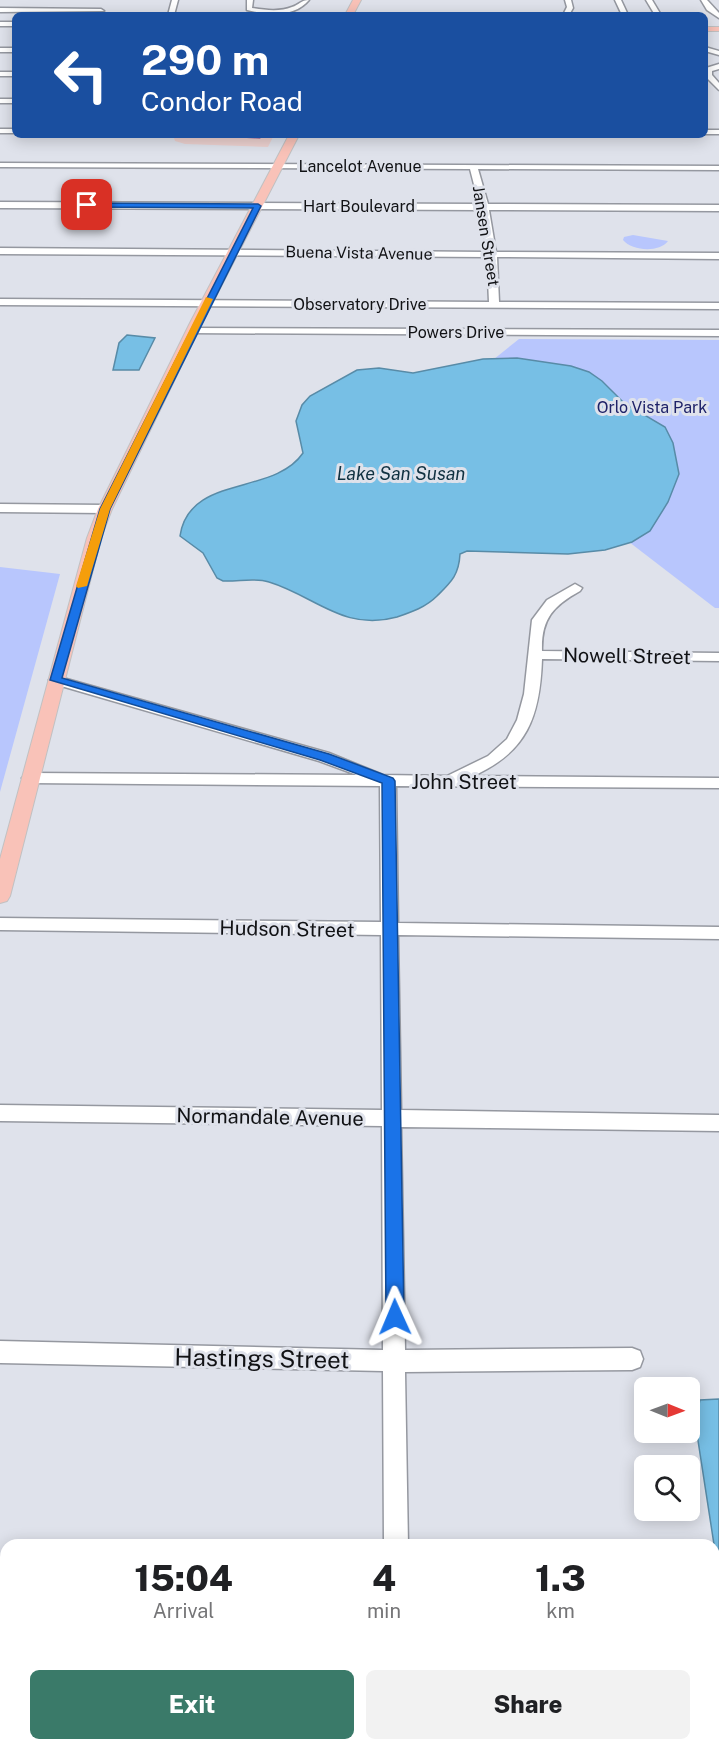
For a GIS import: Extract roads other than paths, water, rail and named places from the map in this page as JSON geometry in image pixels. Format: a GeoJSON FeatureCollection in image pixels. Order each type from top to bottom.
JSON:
{"type":"FeatureCollection","features":[{"type":"Feature","properties":{"kind":"main road"},"geometry":{"type":"LineString","coordinates":[[0,896],[56,680],[105,509],[192,331],[292,138]]}},
{"type":"Feature","properties":{"kind":"street"},"geometry":{"type":"LineString","coordinates":[[250,0],[249,9],[273,11],[297,8],[306,0]]}},
{"type":"Feature","properties":{"kind":"street"},"geometry":{"type":"LineString","coordinates":[[704,0],[709,9],[718,13]]}},
{"type":"Feature","properties":{"kind":"street"},"geometry":{"type":"LineString","coordinates":[[0,10],[67,12]]}},
{"type":"Feature","properties":{"kind":"street"},"geometry":{"type":"LineString","coordinates":[[719,66],[709,70],[708,75],[719,88]]}},
{"type":"Feature","properties":{"kind":"street","name":"Lancelot Avenue"},"geometry":{"type":"LineString","coordinates":[[0,165],[719,168]]}},
{"type":"Feature","properties":{"kind":"street","name":"Jansen Street"},"geometry":{"type":"LineString","coordinates":[[473,167],[483,207],[495,283],[494,305]]}},
{"type":"Feature","properties":{"kind":"street","name":"Hart Boulevard"},"geometry":{"type":"LineString","coordinates":[[0,205],[719,208]]}},
{"type":"Feature","properties":{"kind":"street","name":"Buena Vista Avenue"},"geometry":{"type":"LineString","coordinates":[[0,251],[719,256]]}},
{"type":"Feature","properties":{"kind":"street","name":"Observatory Drive"},"geometry":{"type":"LineString","coordinates":[[0,302],[719,306]]}},
{"type":"Feature","properties":{"kind":"street","name":"Powers Drive"},"geometry":{"type":"LineString","coordinates":[[192,331],[719,333]]}},
{"type":"Feature","properties":{"kind":"street"},"geometry":{"type":"LineString","coordinates":[[0,508],[105,509]]}},
{"type":"Feature","properties":{"kind":"street"},"geometry":{"type":"LineString","coordinates":[[448,782],[484,765],[505,751],[517,737],[534,676],[533,638],[537,624],[545,610],[575,588]]}},
{"type":"Feature","properties":{"kind":"street","name":"Nowell Street"},"geometry":{"type":"LineString","coordinates":[[535,655],[719,657]]}},
{"type":"Feature","properties":{"kind":"street"},"geometry":{"type":"LineString","coordinates":[[56,680],[324,757],[388,781],[396,1360],[396,1539]]}},
{"type":"Feature","properties":{"kind":"street"},"geometry":{"type":"LineString","coordinates":[[316,780],[324,757]]}},
{"type":"Feature","properties":{"kind":"street","name":"John Street"},"geometry":{"type":"LineString","coordinates":[[30,778],[719,783]]}},
{"type":"Feature","properties":{"kind":"street","name":"Hudson Street"},"geometry":{"type":"LineString","coordinates":[[0,924],[719,933]]}},
{"type":"Feature","properties":{"kind":"street","name":"Normandale Avenue"},"geometry":{"type":"LineString","coordinates":[[0,1113],[719,1123]]}},
{"type":"Feature","properties":{"kind":"street","name":"Hastings Street"},"geometry":{"type":"LineString","coordinates":[[0,1352],[396,1360],[632,1359]]}},
{"type":"Feature","properties":{"kind":"water"},"geometry":{"type":"Polygon","coordinates":[[[127,335],[155,338],[139,370],[113,370],[119,343],[127,335]]]}},
{"type":"Feature","properties":{"kind":"water","name":"Lake San Susan"},"geometry":{"type":"Polygon","coordinates":[[[517,358],[571,366],[589,372],[602,381],[624,403],[665,427],[673,443],[679,474],[668,502],[650,531],[632,542],[605,550],[568,554],[467,551],[460,554],[453,578],[433,600],[397,617],[378,620],[361,620],[345,616],[269,582],[223,581],[217,578],[203,553],[180,536],[187,516],[199,503],[215,494],[273,475],[290,466],[303,453],[296,421],[302,405],[310,396],[357,370],[379,368],[413,373],[483,359],[517,358]]]}},
{"type":"Feature","properties":{"kind":"water"},"geometry":{"type":"Polygon","coordinates":[[[719,1399],[719,1539],[713,1539],[698,1443],[700,1400],[719,1399]]]}},
{"type":"Feature","properties":{"kind":"park label","name":"Orlo Vista Park"},"geometry":{"type":"Point","coordinates":[652,407]}}]}
